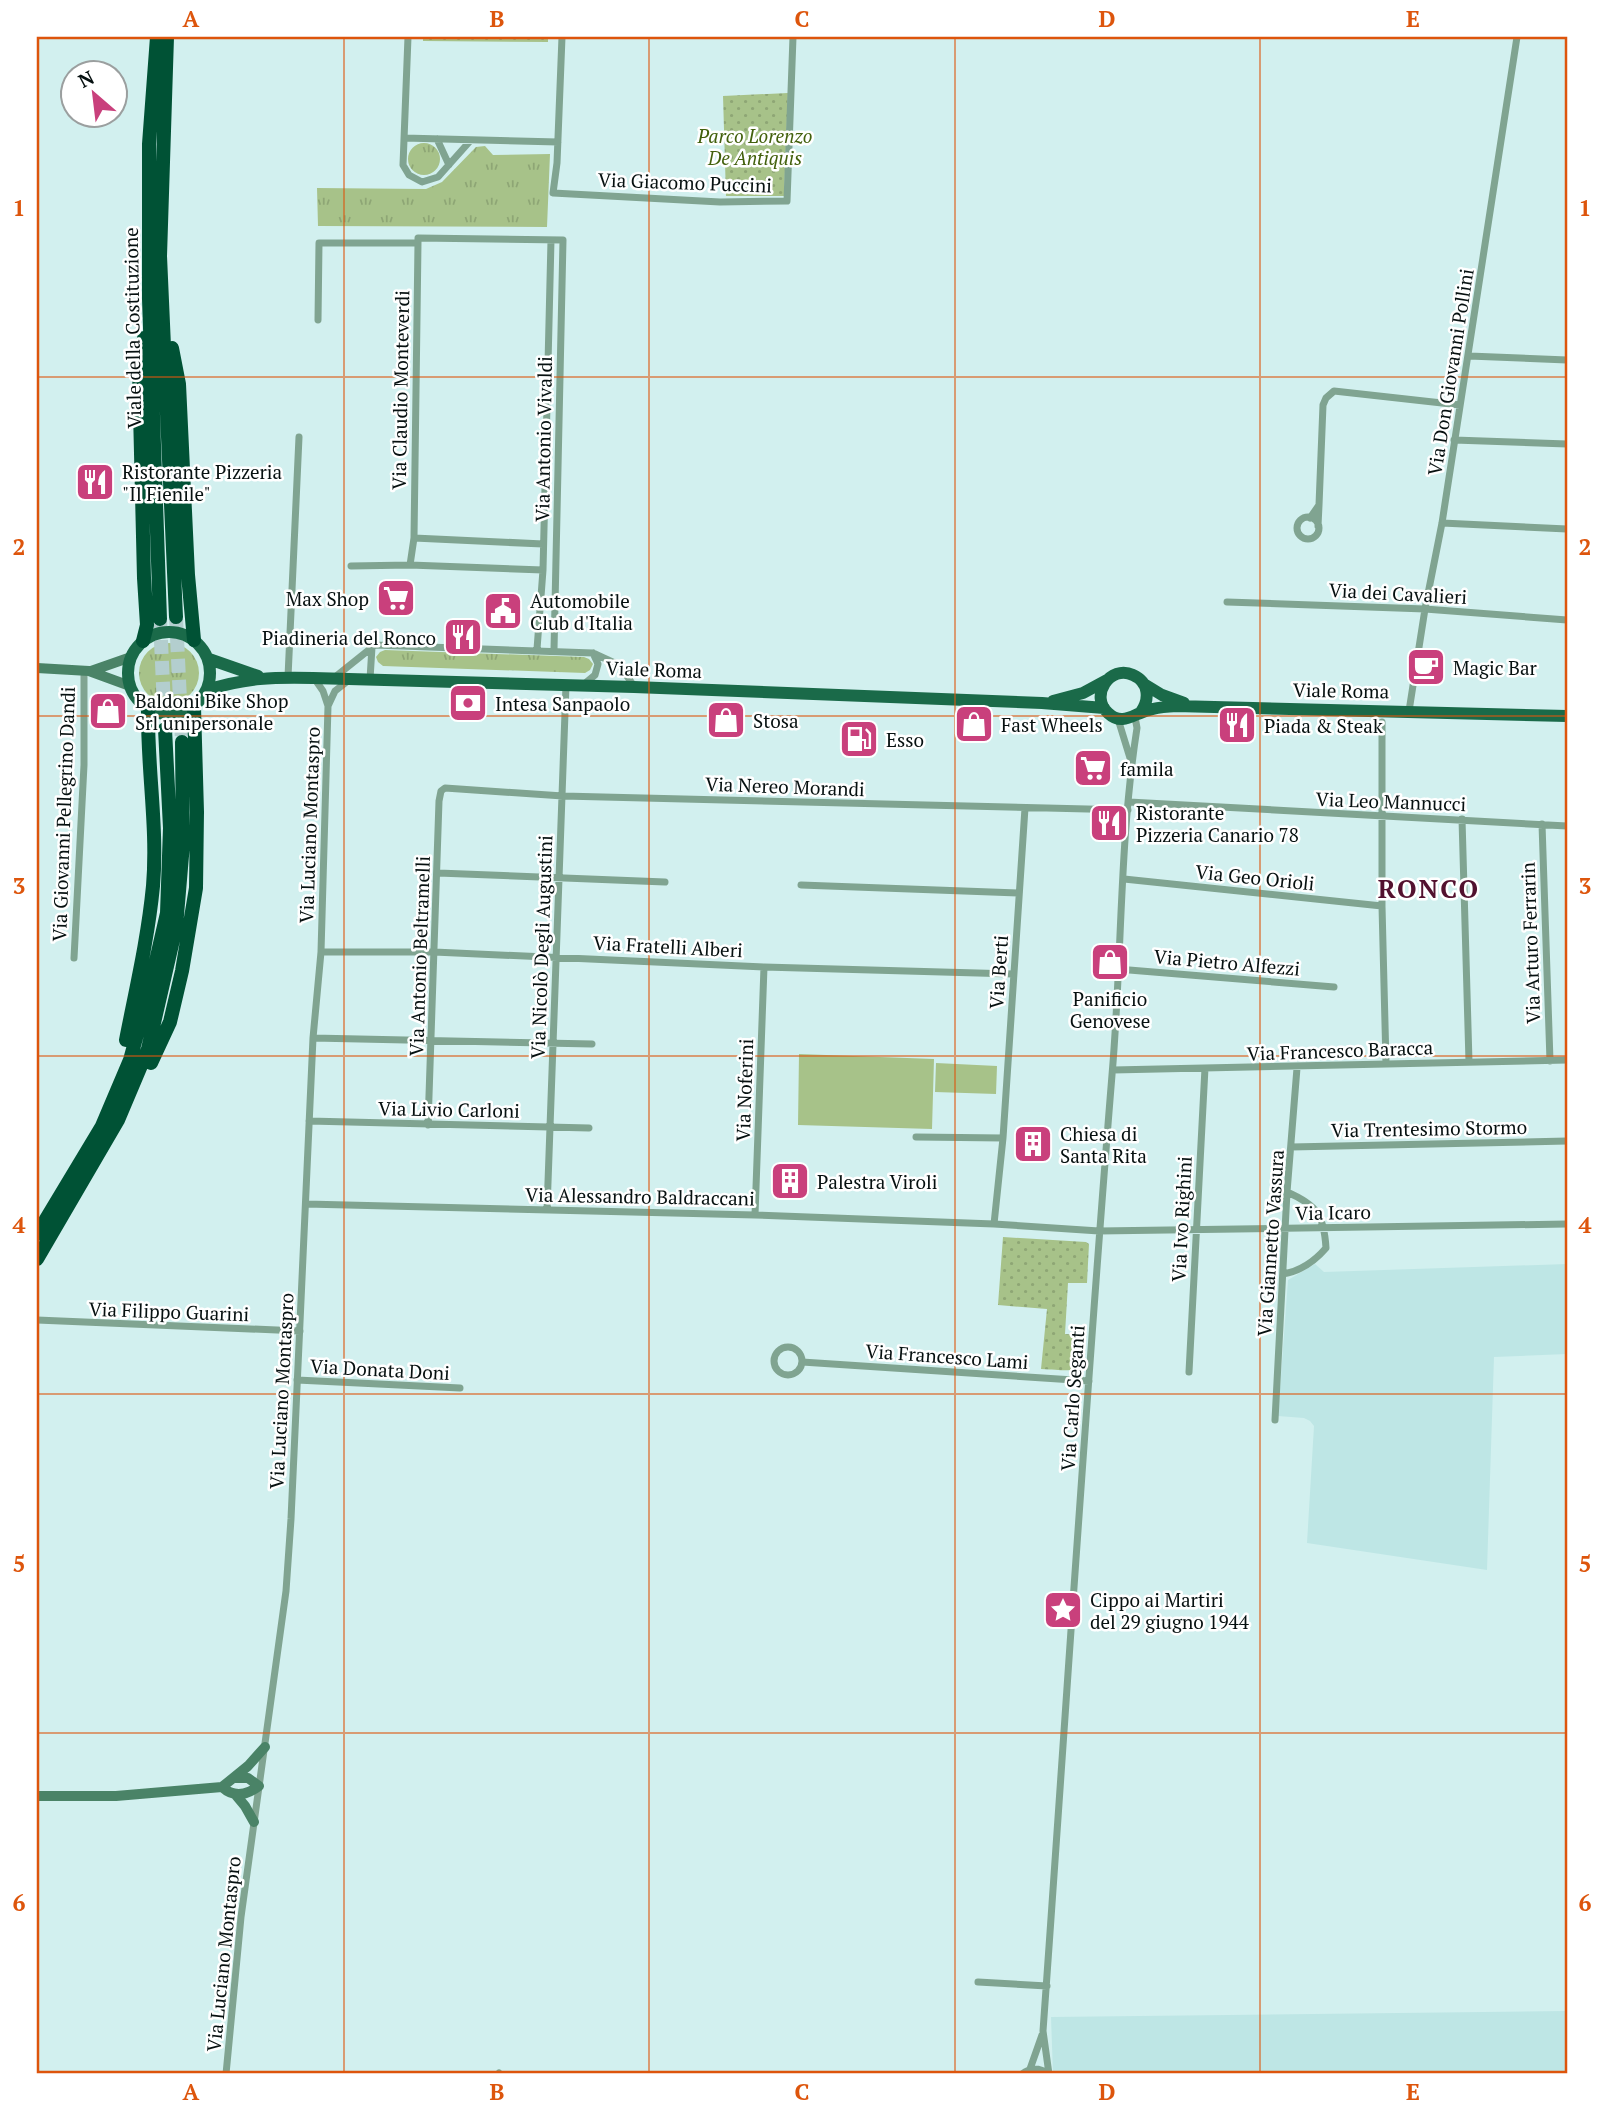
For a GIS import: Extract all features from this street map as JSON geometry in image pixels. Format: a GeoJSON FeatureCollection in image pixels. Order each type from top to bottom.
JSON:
{"type":"FeatureCollection","features":[{"type":"Feature","properties":{"kind":"highway","name":"Viale della Costituzione"},"geometry":{"type":"LineString","coordinates":[[157,37],[149,144],[149,299],[160,619]]}},
{"type":"Feature","properties":{"kind":"highway","name":"Viale della Costituzione"},"geometry":{"type":"LineString","coordinates":[[167,37],[160,256],[176,617]]}},
{"type":"Feature","properties":{"kind":"highway"},"geometry":{"type":"LineString","coordinates":[[143,641],[147,625],[139,370],[149,299]]}},
{"type":"Feature","properties":{"kind":"highway"},"geometry":{"type":"LineString","coordinates":[[163,305],[179,384],[188,575],[194,639]]}},
{"type":"Feature","properties":{"kind":"highway"},"geometry":{"type":"LineString","coordinates":[[118,1120],[135,1105],[170,1023],[182,971],[196,888],[194,707]]}},
{"type":"Feature","properties":{"kind":"highway"},"geometry":{"type":"LineString","coordinates":[[102,1126],[105,1103],[124,1052],[153,886],[154,815],[148,708]]}},
{"type":"Feature","properties":{"kind":"highway"},"geometry":{"type":"LineString","coordinates":[[37,1234],[102,1126],[130,1060],[150,987],[167,913],[170,828],[165,729]]}},
{"type":"Feature","properties":{"kind":"highway"},"geometry":{"type":"LineString","coordinates":[[37,1259],[118,1120],[148,1049],[176,927],[183,844],[182,743]]}},
{"type":"Feature","properties":{"kind":"main road"},"geometry":{"type":"LineString","coordinates":[[168,631],[182,633],[194,639],[209,659],[210,680],[207,690],[194,707],[171,715],[159,713],[140,702],[130,686],[128,666],[143,641],[168,631]]}},
{"type":"Feature","properties":{"kind":"main road","name":"Viale Roma"},"geometry":{"type":"LineString","coordinates":[[209,659],[262,677]]}},
{"type":"Feature","properties":{"kind":"main road"},"geometry":{"type":"LineString","coordinates":[[1127,673],[1144,684],[1147,699],[1138,714],[1118,719],[1104,708],[1101,693],[1107,679],[1127,673]]}},
{"type":"Feature","properties":{"kind":"main road","name":"Viale Roma"},"geometry":{"type":"LineString","coordinates":[[207,690],[234,681],[288,677],[634,687],[1044,703],[1104,708]]}},
{"type":"Feature","properties":{"kind":"main road","name":"Viale Roma"},"geometry":{"type":"LineString","coordinates":[[1044,703],[1083,693],[1107,679]]}},
{"type":"Feature","properties":{"kind":"main road","name":"Viale Roma"},"geometry":{"type":"LineString","coordinates":[[1144,684],[1171,699],[1198,706]]}},
{"type":"Feature","properties":{"kind":"main road","name":"Viale Roma"},"geometry":{"type":"LineString","coordinates":[[1138,714],[1161,707],[1198,706],[1567,716]]}},
{"type":"Feature","properties":{"kind":"street"},"geometry":{"type":"LineString","coordinates":[[408,37],[403,164],[409,175],[426,183],[438,177],[471,140]]}},
{"type":"Feature","properties":{"kind":"street","name":"Via Giacomo Puccini"},"geometry":{"type":"LineString","coordinates":[[562,37],[553,193],[720,202],[787,201],[793,37]]}},
{"type":"Feature","properties":{"kind":"street","name":"Via Don Giovanni Pollini"},"geometry":{"type":"LineString","coordinates":[[1409,711],[1469,356],[1517,37]]}},
{"type":"Feature","properties":{"kind":"street"},"geometry":{"type":"LineString","coordinates":[[404,138],[558,142]]}},
{"type":"Feature","properties":{"kind":"street"},"geometry":{"type":"LineString","coordinates":[[437,139],[449,164]]}},
{"type":"Feature","properties":{"kind":"street"},"geometry":{"type":"LineString","coordinates":[[318,320],[319,243],[418,243],[418,239],[551,240]]}},
{"type":"Feature","properties":{"kind":"street","name":"Via Antonio Vivaldi"},"geometry":{"type":"LineString","coordinates":[[537,649],[543,570],[551,240],[563,240],[554,650]]}},
{"type":"Feature","properties":{"kind":"street","name":"Via Claudio Monteverdi"},"geometry":{"type":"LineString","coordinates":[[410,565],[414,538],[418,243]]}},
{"type":"Feature","properties":{"kind":"street"},"geometry":{"type":"LineString","coordinates":[[1469,356],[1567,360]]}},
{"type":"Feature","properties":{"kind":"street"},"geometry":{"type":"LineString","coordinates":[[1318,527],[1316,521],[1304,518],[1297,528],[1299,535],[1305,539],[1317,534],[1318,527],[1324,405],[1330,394],[1339,391],[1460,405]]}},
{"type":"Feature","properties":{"kind":"street"},"geometry":{"type":"LineString","coordinates":[[288,677],[299,437]]}},
{"type":"Feature","properties":{"kind":"street"},"geometry":{"type":"LineString","coordinates":[[1454,440],[1567,443]]}},
{"type":"Feature","properties":{"kind":"street"},"geometry":{"type":"LineString","coordinates":[[1310,518],[1319,505]]}},
{"type":"Feature","properties":{"kind":"street"},"geometry":{"type":"LineString","coordinates":[[1442,523],[1567,529]]}},
{"type":"Feature","properties":{"kind":"street"},"geometry":{"type":"LineString","coordinates":[[414,538],[543,544]]}},
{"type":"Feature","properties":{"kind":"street"},"geometry":{"type":"LineString","coordinates":[[351,565],[543,570]]}},
{"type":"Feature","properties":{"kind":"street","name":"Via dei Cavalieri"},"geometry":{"type":"LineString","coordinates":[[1227,602],[1425,609],[1567,620]]}},
{"type":"Feature","properties":{"kind":"street"},"geometry":{"type":"LineString","coordinates":[[334,678],[375,645],[537,649],[593,653],[619,665],[634,687]]}},
{"type":"Feature","properties":{"kind":"street"},"geometry":{"type":"LineString","coordinates":[[370,679],[372,648]]}},
{"type":"Feature","properties":{"kind":"street"},"geometry":{"type":"LineString","coordinates":[[583,686],[595,675],[598,664],[593,653]]}},
{"type":"Feature","properties":{"kind":"street"},"geometry":{"type":"LineString","coordinates":[[86,671],[131,657]]}},
{"type":"Feature","properties":{"kind":"street"},"geometry":{"type":"LineString","coordinates":[[37,668],[86,671],[130,686]]}},
{"type":"Feature","properties":{"kind":"street","name":"Via Giovanni Pellegrino Dandi"},"geometry":{"type":"LineString","coordinates":[[74,958],[86,671]]}},
{"type":"Feature","properties":{"kind":"street","name":"Via Luciano Montaspro"},"geometry":{"type":"LineString","coordinates":[[226,2074],[232,1992],[286,1591],[313,1038],[321,952],[328,706],[323,691],[313,678]]}},
{"type":"Feature","properties":{"kind":"street","name":"Via Luciano Montaspro"},"geometry":{"type":"LineString","coordinates":[[328,706],[335,691],[350,679]]}},
{"type":"Feature","properties":{"kind":"street","name":"Via Nicolò Degli Augustini"},"geometry":{"type":"LineString","coordinates":[[547,1210],[566,685]]}},
{"type":"Feature","properties":{"kind":"street","name":"Via Carlo Seganti"},"geometry":{"type":"LineString","coordinates":[[1049,2074],[1043,2031],[1099,1231],[1113,1070],[1128,806],[1138,714]]}},
{"type":"Feature","properties":{"kind":"street","name":"Via Carlo Seganti"},"geometry":{"type":"LineString","coordinates":[[1118,719],[1129,750],[1131,768]]}},
{"type":"Feature","properties":{"kind":"street"},"geometry":{"type":"LineString","coordinates":[[1382,722],[1382,906],[1386,1063]]}},
{"type":"Feature","properties":{"kind":"street","name":"Via Nereo Morandi"},"geometry":{"type":"LineString","coordinates":[[442,789],[450,787],[563,796],[1025,808],[1128,806]]}},
{"type":"Feature","properties":{"kind":"street","name":"Via Antonio Beltramelli"},"geometry":{"type":"LineString","coordinates":[[428,1125],[439,801],[442,789]]}},
{"type":"Feature","properties":{"kind":"street","name":"Via Leo Mannucci"},"geometry":{"type":"LineString","coordinates":[[1128,806],[1462,819],[1567,826]]}},
{"type":"Feature","properties":{"kind":"street","name":"Via Berti"},"geometry":{"type":"LineString","coordinates":[[994,1224],[1003,1138],[1025,808]]}},
{"type":"Feature","properties":{"kind":"street"},"geometry":{"type":"LineString","coordinates":[[1462,819],[1469,1062]]}},
{"type":"Feature","properties":{"kind":"street","name":"Via Arturo Ferrarin"},"geometry":{"type":"LineString","coordinates":[[1542,824],[1550,1061]]}},
{"type":"Feature","properties":{"kind":"street"},"geometry":{"type":"LineString","coordinates":[[438,873],[666,882]]}},
{"type":"Feature","properties":{"kind":"street","name":"Via Geo Orioli"},"geometry":{"type":"LineString","coordinates":[[1124,879],[1382,906]]}},
{"type":"Feature","properties":{"kind":"street"},"geometry":{"type":"LineString","coordinates":[[801,885],[1019,893]]}},
{"type":"Feature","properties":{"kind":"street","name":"Via Fratelli Alberi"},"geometry":{"type":"LineString","coordinates":[[321,952],[434,952],[764,967],[1013,974]]}},
{"type":"Feature","properties":{"kind":"street","name":"Via Noferini"},"geometry":{"type":"LineString","coordinates":[[755,1215],[764,967]]}},
{"type":"Feature","properties":{"kind":"street","name":"Via Pietro Alfezzi"},"geometry":{"type":"LineString","coordinates":[[1117,969],[1334,987]]}},
{"type":"Feature","properties":{"kind":"street"},"geometry":{"type":"LineString","coordinates":[[313,1038],[592,1044]]}},
{"type":"Feature","properties":{"kind":"street","name":"Via Francesco Baracca"},"geometry":{"type":"LineString","coordinates":[[1113,1070],[1567,1060]]}},
{"type":"Feature","properties":{"kind":"street","name":"Via Ivo Righini"},"geometry":{"type":"LineString","coordinates":[[1189,1372],[1205,1068]]}},
{"type":"Feature","properties":{"kind":"street","name":"Via Giannetto Vassura"},"geometry":{"type":"LineString","coordinates":[[1275,1420],[1287,1192],[1297,1068]]}},
{"type":"Feature","properties":{"kind":"street","name":"Via Livio Carloni"},"geometry":{"type":"LineString","coordinates":[[309,1121],[589,1128]]}},
{"type":"Feature","properties":{"kind":"street"},"geometry":{"type":"LineString","coordinates":[[916,1137],[1003,1138]]}},
{"type":"Feature","properties":{"kind":"street","name":"Via Trentesimo Stormo"},"geometry":{"type":"LineString","coordinates":[[1292,1147],[1567,1140]]}},
{"type":"Feature","properties":{"kind":"street"},"geometry":{"type":"LineString","coordinates":[[1283,1274],[1295,1272],[1316,1260],[1326,1248],[1325,1227],[1319,1213],[1305,1200],[1287,1192]]}},
{"type":"Feature","properties":{"kind":"street","name":"Via Alessandro Baldraccani"},"geometry":{"type":"LineString","coordinates":[[306,1204],[755,1215],[994,1224],[1099,1231]]}},
{"type":"Feature","properties":{"kind":"street","name":"Via Icaro"},"geometry":{"type":"LineString","coordinates":[[1099,1231],[1567,1224]]}},
{"type":"Feature","properties":{"kind":"street","name":"Via Filippo Guarini"},"geometry":{"type":"LineString","coordinates":[[37,1320],[300,1331]]}},
{"type":"Feature","properties":{"kind":"street","name":"Via Francesco Lami"},"geometry":{"type":"LineString","coordinates":[[802,1362],[1089,1381]]}},
{"type":"Feature","properties":{"kind":"street","name":"Via Donata Doni"},"geometry":{"type":"LineString","coordinates":[[298,1380],[460,1388]]}},
{"type":"Feature","properties":{"kind":"street"},"geometry":{"type":"LineString","coordinates":[[37,1796],[116,1796],[222,1787],[265,1747]]}},
{"type":"Feature","properties":{"kind":"street"},"geometry":{"type":"LineString","coordinates":[[232,1779],[248,1777],[259,1786],[247,1793],[234,1794]]}},
{"type":"Feature","properties":{"kind":"street"},"geometry":{"type":"LineString","coordinates":[[222,1787],[246,1806],[254,1822]]}},
{"type":"Feature","properties":{"kind":"street"},"geometry":{"type":"LineString","coordinates":[[978,1982],[1046,1986]]}},
{"type":"Feature","properties":{"kind":"street","name":"Via Carlo Seganti"},"geometry":{"type":"LineString","coordinates":[[1030,2069],[1043,2031]]}},
{"type":"Feature","properties":{"kind":"street"},"geometry":{"type":"LineString","coordinates":[[1022,2074],[1030,2069],[1038,2069],[1049,2074]]}},
{"type":"Feature","properties":{"kind":"shaded area"},"geometry":{"type":"Polygon","coordinates":[[[1315,1264],[1324,1272],[1567,1264],[1567,1354],[1494,1357],[1487,1570],[1307,1543],[1314,1426],[1304,1418],[1278,1416],[1288,1280],[1315,1264]]]}},
{"type":"Feature","properties":{"kind":"shaded area"},"geometry":{"type":"Polygon","coordinates":[[[1567,2011],[1567,2074],[1053,2074],[1051,2017],[1567,2011]]]}},
{"type":"Feature","properties":{"kind":"green space"},"geometry":{"type":"Polygon","coordinates":[[[423,37],[548,37],[548,42],[423,41],[423,37]]]}},
{"type":"Feature","properties":{"kind":"green space","name":"Parco Lorenzo De Antiquis"},"geometry":{"type":"Polygon","coordinates":[[[788,93],[784,196],[726,196],[723,96],[788,93]]]}},
{"type":"Feature","properties":{"kind":"green space"},"geometry":{"type":"Polygon","coordinates":[[[424,143],[436,147],[440,159],[436,171],[424,175],[412,171],[408,159],[412,147],[424,143]]]}},
{"type":"Feature","properties":{"kind":"green space"},"geometry":{"type":"Polygon","coordinates":[[[485,146],[493,155],[550,154],[547,227],[318,226],[317,188],[426,189],[442,182],[476,147],[485,146]]]}},
{"type":"Feature","properties":{"kind":"green space"},"geometry":{"type":"Polygon","coordinates":[[[169,643],[186,648],[194,656],[199,673],[194,690],[186,698],[169,703],[152,698],[144,690],[139,673],[144,656],[152,648],[169,643]]]}},
{"type":"Feature","properties":{"kind":"green space"},"geometry":{"type":"Polygon","coordinates":[[[385,650],[584,657],[593,664],[585,673],[383,666],[376,657],[385,650]]]}},
{"type":"Feature","properties":{"kind":"green space"},"geometry":{"type":"Polygon","coordinates":[[[799,1054],[934,1059],[932,1129],[798,1125],[799,1054]]]}},
{"type":"Feature","properties":{"kind":"green space"},"geometry":{"type":"Polygon","coordinates":[[[936,1063],[997,1066],[996,1094],[935,1092],[936,1063]]]}},
{"type":"Feature","properties":{"kind":"green space"},"geometry":{"type":"Polygon","coordinates":[[[1003,1237],[1089,1244],[1087,1283],[1068,1283],[1065,1334],[1083,1335],[1081,1358],[1076,1368],[1041,1369],[1047,1309],[998,1305],[1003,1237]]]}},
{"type":"Feature","properties":{"kind":"tunnel"},"geometry":{"type":"LineString","coordinates":[[176,617],[182,742]]}},
{"type":"Feature","properties":{"kind":"tunnel"},"geometry":{"type":"LineString","coordinates":[[160,619],[165,729]]}},
{"type":"Feature","properties":{"kind":"place","name":"Ristorante Pizzeria \"Il Fienile\""},"geometry":{"type":"Point","coordinates":[95,482]}},
{"type":"Feature","properties":{"kind":"place","name":"Max Shop"},"geometry":{"type":"Point","coordinates":[396,598]}},
{"type":"Feature","properties":{"kind":"place","name":"Automobile Club d'Italia"},"geometry":{"type":"Point","coordinates":[503,611]}},
{"type":"Feature","properties":{"kind":"place","name":"Piadineria del Ronco"},"geometry":{"type":"Point","coordinates":[463,637]}},
{"type":"Feature","properties":{"kind":"place","name":"Magic Bar"},"geometry":{"type":"Point","coordinates":[1426,667]}},
{"type":"Feature","properties":{"kind":"place","name":"Intesa Sanpaolo"},"geometry":{"type":"Point","coordinates":[468,703]}},
{"type":"Feature","properties":{"kind":"place","name":"Baldoni Bike Shop Srl unipersonale"},"geometry":{"type":"Point","coordinates":[108,711]}},
{"type":"Feature","properties":{"kind":"place","name":"Stosa"},"geometry":{"type":"Point","coordinates":[726,720]}},
{"type":"Feature","properties":{"kind":"place","name":"Fast Wheels"},"geometry":{"type":"Point","coordinates":[974,724]}},
{"type":"Feature","properties":{"kind":"place","name":"Piada & Steak"},"geometry":{"type":"Point","coordinates":[1237,725]}},
{"type":"Feature","properties":{"kind":"place","name":"Esso"},"geometry":{"type":"Point","coordinates":[859,739]}},
{"type":"Feature","properties":{"kind":"place","name":"famila"},"geometry":{"type":"Point","coordinates":[1093,768]}},
{"type":"Feature","properties":{"kind":"place","name":"Ristorante Pizzeria Canario 78"},"geometry":{"type":"Point","coordinates":[1109,823]}},
{"type":"Feature","properties":{"kind":"place","name":"Panificio Genovese"},"geometry":{"type":"Point","coordinates":[1110,962]}},
{"type":"Feature","properties":{"kind":"place","name":"Chiesa di Santa Rita"},"geometry":{"type":"Point","coordinates":[1033,1144]}},
{"type":"Feature","properties":{"kind":"place","name":"Palestra Viroli"},"geometry":{"type":"Point","coordinates":[790,1181]}},
{"type":"Feature","properties":{"kind":"place","name":"Cippo ai Martiri del 29 giugno 1944"},"geometry":{"type":"Point","coordinates":[1063,1610]}},
{"type":"Feature","properties":{"kind":"district","name":"RONCO"},"geometry":{"type":"Point","coordinates":[1429,888]}}]}
